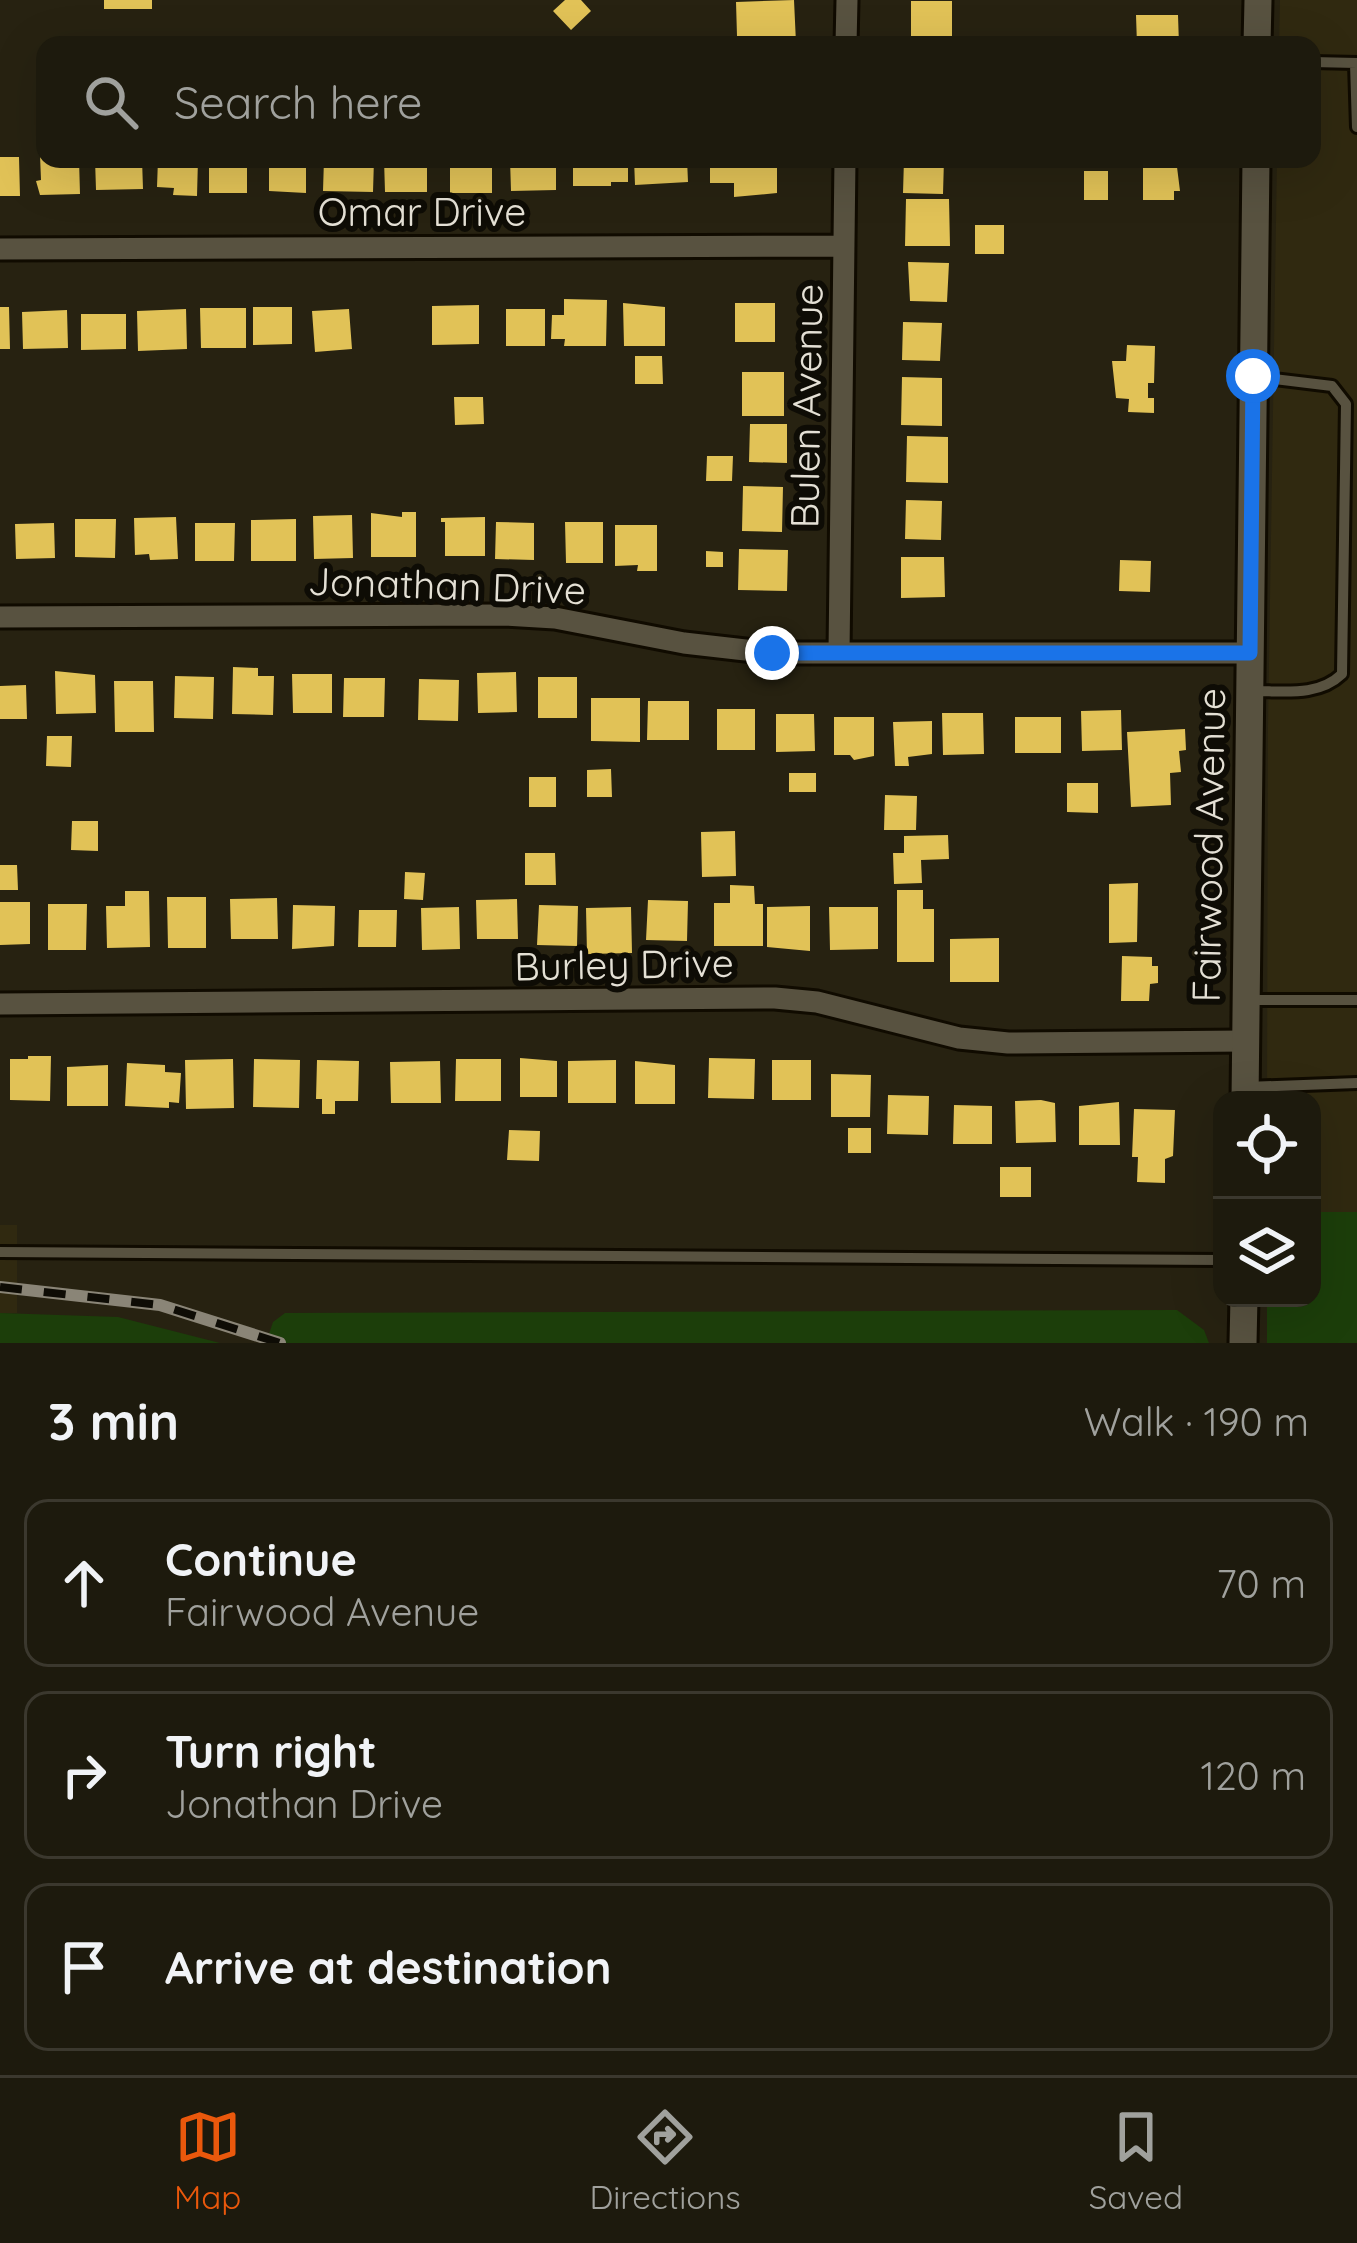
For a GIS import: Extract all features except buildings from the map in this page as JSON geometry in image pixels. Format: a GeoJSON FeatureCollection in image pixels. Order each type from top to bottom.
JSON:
{"type":"FeatureCollection","features":[{"type":"Feature","properties":{"kind":"street"},"geometry":{"type":"LineString","coordinates":[[846,36],[847,0]]}},
{"type":"Feature","properties":{"kind":"street"},"geometry":{"type":"LineString","coordinates":[[1257,36],[1258,0]]}},
{"type":"Feature","properties":{"kind":"street","name":"Bulen Avenue"},"geometry":{"type":"LineString","coordinates":[[839,653],[845,168]]}},
{"type":"Feature","properties":{"kind":"street","name":"Fairwood Avenue"},"geometry":{"type":"LineString","coordinates":[[1245,1091],[1256,168]]}},
{"type":"Feature","properties":{"kind":"street","name":"Omar Drive"},"geometry":{"type":"LineString","coordinates":[[0,249],[844,246]]}},
{"type":"Feature","properties":{"kind":"street","name":"Jonathan Drive"},"geometry":{"type":"LineString","coordinates":[[0,617],[505,615],[555,618],[684,643],[772,653],[1250,653]]}},
{"type":"Feature","properties":{"kind":"street","name":"Burley Drive"},"geometry":{"type":"LineString","coordinates":[[0,1004],[775,998],[817,1002],[959,1038],[1008,1043],[1245,1041]]}},
{"type":"Feature","properties":{"kind":"street"},"geometry":{"type":"LineString","coordinates":[[1243,1343],[1244,1307]]}},
{"type":"Feature","properties":{"kind":"lane"},"geometry":{"type":"LineString","coordinates":[[1321,62],[1356,63],[1357,127]]}},
{"type":"Feature","properties":{"kind":"lane"},"geometry":{"type":"LineString","coordinates":[[1250,691],[1311,691],[1330,685],[1342,674],[1346,404],[1332,386],[1253,376]]}},
{"type":"Feature","properties":{"kind":"lane"},"geometry":{"type":"LineString","coordinates":[[1245,1000],[1357,1000]]}},
{"type":"Feature","properties":{"kind":"lane"},"geometry":{"type":"LineString","coordinates":[[1270,1091],[1357,1084]]}},
{"type":"Feature","properties":{"kind":"lane"},"geometry":{"type":"LineString","coordinates":[[0,1252],[1213,1260]]}},
{"type":"Feature","properties":{"kind":"shaded area"},"geometry":{"type":"Polygon","coordinates":[[[1280,0],[1357,0],[1357,1212],[1321,1212],[1321,1091],[1267,1091],[1277,168],[1321,168],[1321,36],[1279,36],[1280,0]]]}},
{"type":"Feature","properties":{"kind":"shaded area"},"geometry":{"type":"Polygon","coordinates":[[[0,1225],[17,1225],[17,1313],[0,1313],[0,1225]]]}},
{"type":"Feature","properties":{"kind":"green space"},"geometry":{"type":"Polygon","coordinates":[[[1321,1212],[1357,1212],[1357,1343],[1267,1343],[1267,1307],[1321,1307],[1321,1212]]]}},
{"type":"Feature","properties":{"kind":"green space"},"geometry":{"type":"Polygon","coordinates":[[[1177,1310],[1204,1330],[1209,1343],[266,1343],[273,1322],[285,1313],[1177,1310]]]}},
{"type":"Feature","properties":{"kind":"green space"},"geometry":{"type":"Polygon","coordinates":[[[0,1313],[118,1317],[220,1343],[0,1343],[0,1313]]]}},
{"type":"Feature","properties":{"kind":"railway"},"geometry":{"type":"LineString","coordinates":[[0,1287],[160,1305],[280,1343]]}},
{"type":"Feature","properties":{"kind":"route"},"geometry":{"type":"LineString","coordinates":[[772,653],[1250,653],[1253,376]]}}]}
